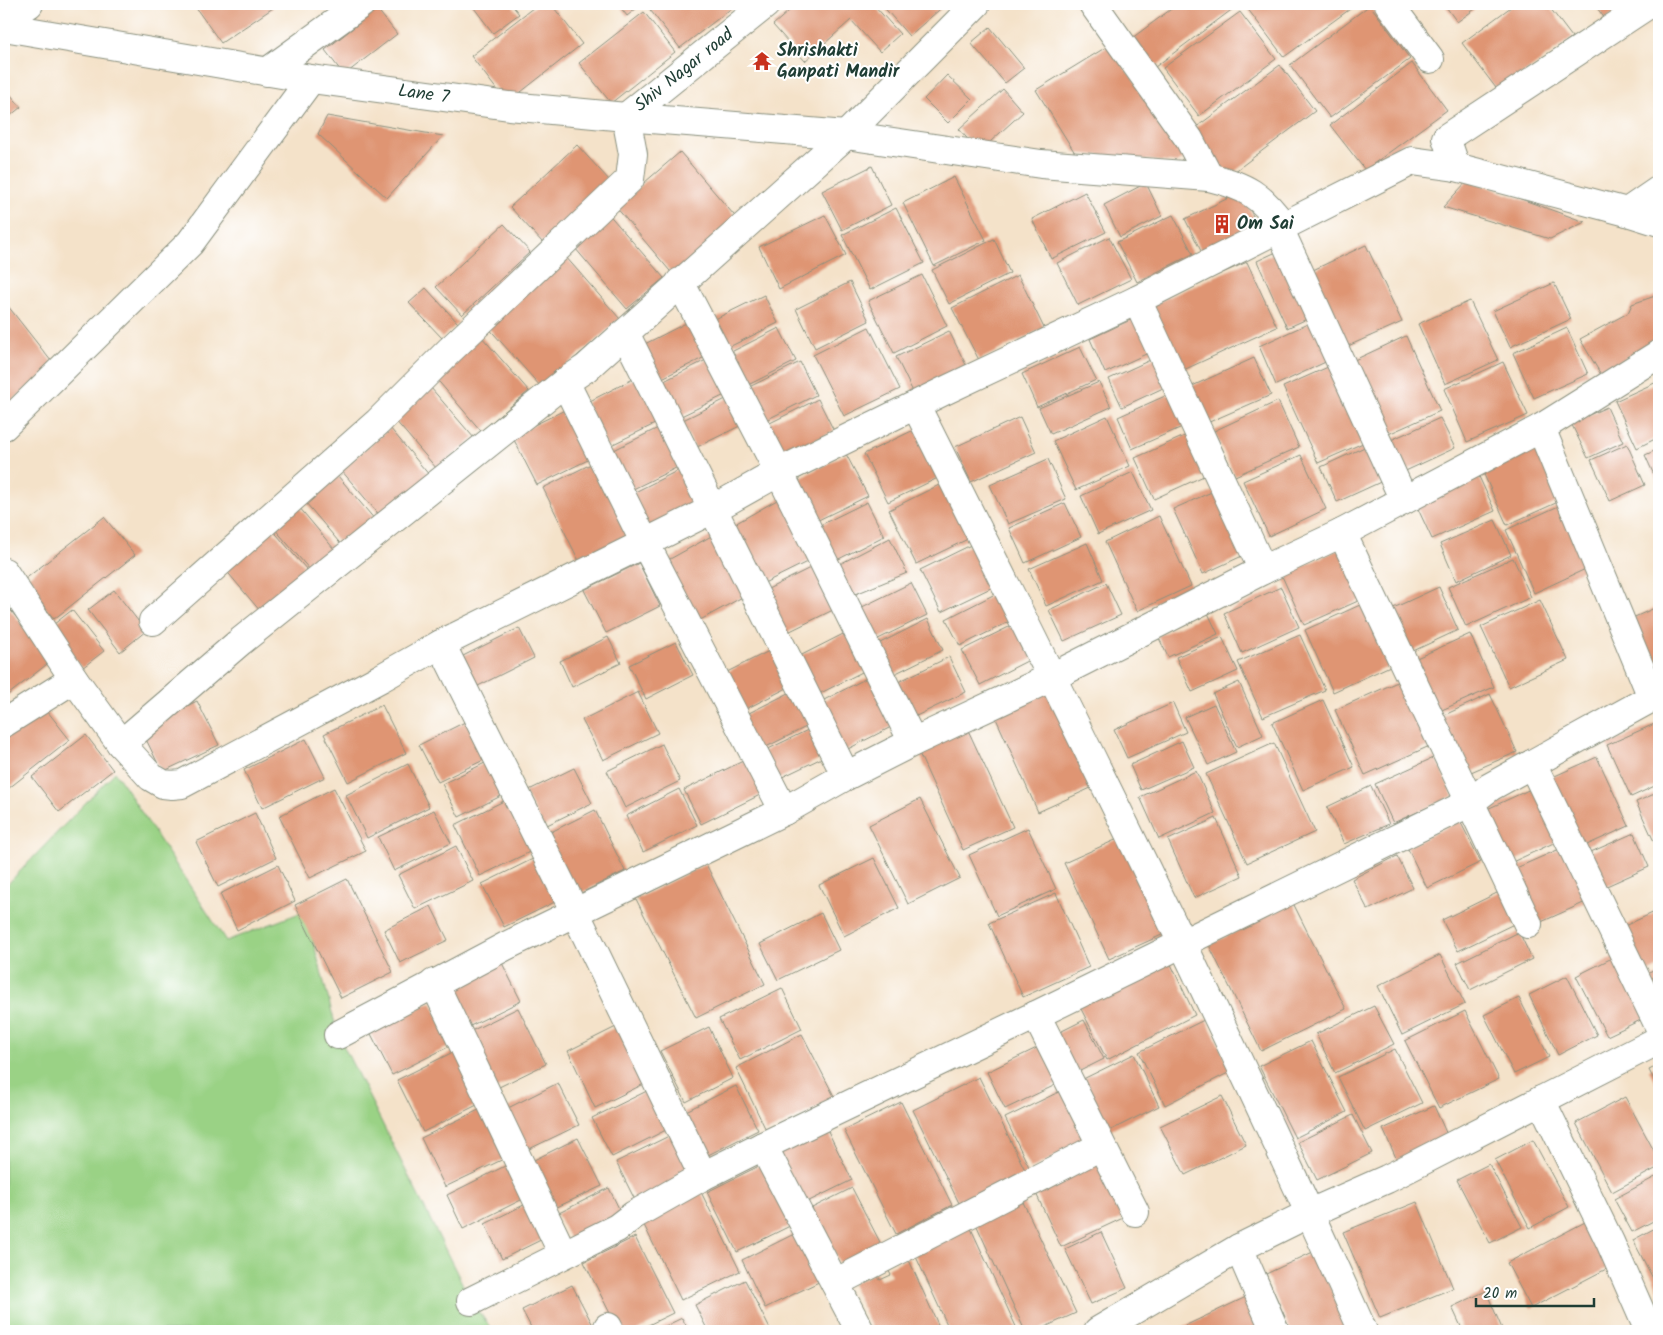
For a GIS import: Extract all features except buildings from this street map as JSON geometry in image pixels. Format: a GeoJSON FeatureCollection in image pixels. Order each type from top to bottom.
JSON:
{"type":"FeatureCollection","features":[{"type":"Feature","properties":{"kind":"street"},"geometry":{"type":"LineString","coordinates":[[4,21],[29,4]]}},
{"type":"Feature","properties":{"kind":"street"},"geometry":{"type":"LineString","coordinates":[[267,72],[361,4]]}},
{"type":"Feature","properties":{"kind":"street","name":"Shiv Nagar road"},"geometry":{"type":"LineString","coordinates":[[626,118],[766,4]]}},
{"type":"Feature","properties":{"kind":"street"},"geometry":{"type":"LineString","coordinates":[[122,744],[241,641],[565,382],[586,368],[846,135],[976,4]]}},
{"type":"Feature","properties":{"kind":"street"},"geometry":{"type":"LineString","coordinates":[[1093,4],[1189,139],[1209,177]]}},
{"type":"Feature","properties":{"kind":"street"},"geometry":{"type":"LineString","coordinates":[[1389,4],[1430,59]]}},
{"type":"Feature","properties":{"kind":"street"},"geometry":{"type":"LineString","coordinates":[[1456,167],[1446,138],[1648,4]]}},
{"type":"Feature","properties":{"kind":"street","name":"Lane 7"},"geometry":{"type":"LineString","coordinates":[[4,27],[311,79],[509,106],[626,118],[846,135],[1041,164],[1209,177],[1235,184],[1260,198],[1272,210],[1404,500]]}},
{"type":"Feature","properties":{"kind":"street"},"geometry":{"type":"LineString","coordinates":[[4,426],[190,243],[311,79]]}},
{"type":"Feature","properties":{"kind":"street"},"geometry":{"type":"LineString","coordinates":[[153,621],[378,422],[630,179],[633,154],[626,118]]}},
{"type":"Feature","properties":{"kind":"street"},"geometry":{"type":"LineString","coordinates":[[4,572],[74,679],[122,744],[151,777],[163,784],[182,784],[441,644],[713,509],[779,472],[1137,300],[1412,161],[1456,167],[1659,222]]}},
{"type":"Feature","properties":{"kind":"street"},"geometry":{"type":"LineString","coordinates":[[1627,212],[1659,190]]}},
{"type":"Feature","properties":{"kind":"street"},"geometry":{"type":"LineString","coordinates":[[680,282],[779,472],[913,742]]}},
{"type":"Feature","properties":{"kind":"street"},"geometry":{"type":"LineString","coordinates":[[1137,300],[1264,570]]}},
{"type":"Feature","properties":{"kind":"street"},"geometry":{"type":"LineString","coordinates":[[625,333],[846,776]]}},
{"type":"Feature","properties":{"kind":"street"},"geometry":{"type":"LineString","coordinates":[[338,1035],[575,912],[784,811],[846,776],[913,742],[1052,676],[1342,532],[1541,428],[1659,354]]}},
{"type":"Feature","properties":{"kind":"street"},"geometry":{"type":"LineString","coordinates":[[565,382],[645,543],[784,811]]}},
{"type":"Feature","properties":{"kind":"street"},"geometry":{"type":"LineString","coordinates":[[916,406],[1183,942],[1310,1212],[1363,1331]]}},
{"type":"Feature","properties":{"kind":"street"},"geometry":{"type":"LineString","coordinates":[[471,1301],[617,1228],[634,1215],[763,1146],[1469,803],[1490,787],[1656,695],[1541,428]]}},
{"type":"Feature","properties":{"kind":"street"},"geometry":{"type":"LineString","coordinates":[[1342,532],[1528,924]]}},
{"type":"Feature","properties":{"kind":"street"},"geometry":{"type":"LineString","coordinates":[[441,644],[704,1176]]}},
{"type":"Feature","properties":{"kind":"street"},"geometry":{"type":"LineString","coordinates":[[4,723],[74,679]]}},
{"type":"Feature","properties":{"kind":"street"},"geometry":{"type":"LineString","coordinates":[[1532,764],[1659,1026]]}},
{"type":"Feature","properties":{"kind":"street"},"geometry":{"type":"LineString","coordinates":[[434,984],[563,1254]]}},
{"type":"Feature","properties":{"kind":"street"},"geometry":{"type":"LineString","coordinates":[[1036,1015],[1134,1212]]}},
{"type":"Feature","properties":{"kind":"street"},"geometry":{"type":"LineString","coordinates":[[1098,1331],[1239,1248],[1310,1212],[1387,1179],[1659,1040]]}},
{"type":"Feature","properties":{"kind":"street"},"geometry":{"type":"LineString","coordinates":[[1541,1100],[1652,1329]]}},
{"type":"Feature","properties":{"kind":"street"},"geometry":{"type":"LineString","coordinates":[[763,1146],[860,1331]]}},
{"type":"Feature","properties":{"kind":"street"},"geometry":{"type":"LineString","coordinates":[[835,1284],[1101,1146]]}},
{"type":"Feature","properties":{"kind":"street"},"geometry":{"type":"LineString","coordinates":[[1239,1248],[1275,1331]]}},
{"type":"Feature","properties":{"kind":"green space"},"geometry":{"type":"Polygon","coordinates":[[[115,772],[226,941],[305,911],[338,1035],[471,1301],[493,1331],[4,1331],[4,888],[115,772]]]}},
{"type":"Feature","properties":{"kind":"place","name":"Shrishakti Ganpati Mandir"},"geometry":{"type":"Point","coordinates":[762,61]}},
{"type":"Feature","properties":{"kind":"place","name":"Om Sai"},"geometry":{"type":"Point","coordinates":[1222,224]}}]}
